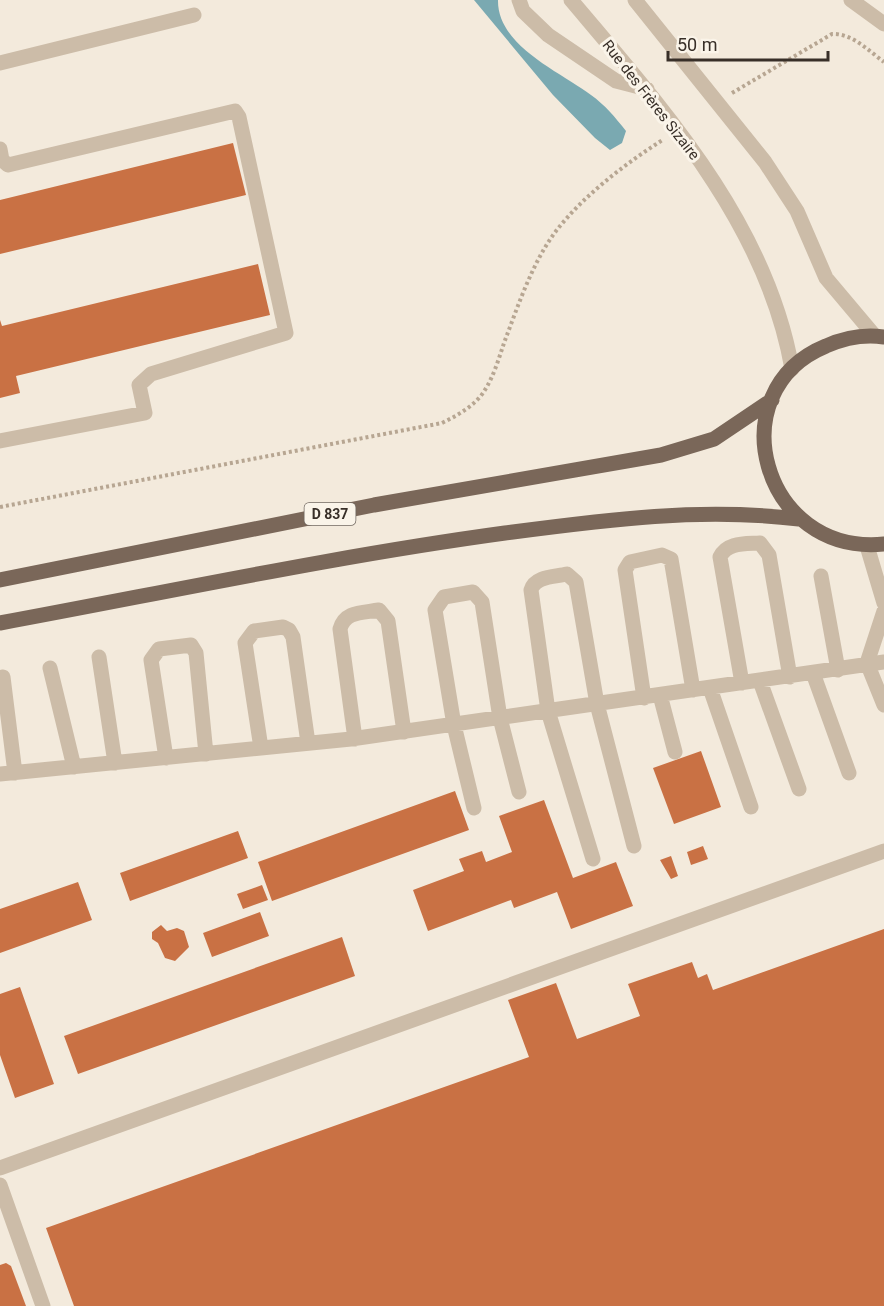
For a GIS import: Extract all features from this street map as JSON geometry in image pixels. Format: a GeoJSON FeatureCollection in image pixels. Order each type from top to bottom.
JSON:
{"type":"FeatureCollection","features":[{"type":"Feature","properties":{"kind":"main road"},"geometry":{"type":"LineString","coordinates":[[879,336],[844,338],[816,350],[792,369],[772,399],[765,424],[765,450],[768,467],[782,499],[799,519],[819,533],[843,542],[867,546],[884,544]]}},
{"type":"Feature","properties":{"kind":"main road","name":"D 837"},"geometry":{"type":"LineString","coordinates":[[0,580],[374,506],[662,454],[714,439],[772,399]]}},
{"type":"Feature","properties":{"kind":"main road"},"geometry":{"type":"LineString","coordinates":[[0,623],[434,543],[622,517],[718,514],[799,519]]}},
{"type":"Feature","properties":{"kind":"street"},"geometry":{"type":"LineString","coordinates":[[519,0],[524,11],[548,35],[616,81],[646,89]]}},
{"type":"Feature","properties":{"kind":"street","name":"Rue des Frères Sizaire"},"geometry":{"type":"LineString","coordinates":[[571,0],[678,130],[725,199],[757,262],[782,324],[792,369]]}},
{"type":"Feature","properties":{"kind":"street"},"geometry":{"type":"LineString","coordinates":[[634,0],[786,191],[826,278],[879,336]]}},
{"type":"Feature","properties":{"kind":"street"},"geometry":{"type":"LineString","coordinates":[[851,0],[884,24]]}},
{"type":"Feature","properties":{"kind":"street"},"geometry":{"type":"LineString","coordinates":[[0,63],[194,15]]}},
{"type":"Feature","properties":{"kind":"street"},"geometry":{"type":"LineString","coordinates":[[0,150],[2,160],[8,165],[235,111],[239,117],[257,192],[286,333],[151,374],[140,385],[146,413],[0,441]]}},
{"type":"Feature","properties":{"kind":"street"},"geometry":{"type":"LineString","coordinates":[[741,683],[720,557],[723,549],[729,546],[760,543],[769,555],[790,677]]}},
{"type":"Feature","properties":{"kind":"street"},"geometry":{"type":"LineString","coordinates":[[867,546],[884,603]]}},
{"type":"Feature","properties":{"kind":"street"},"geometry":{"type":"LineString","coordinates":[[644,698],[625,570],[630,562],[662,555],[671,559],[693,690]]}},
{"type":"Feature","properties":{"kind":"street"},"geometry":{"type":"LineString","coordinates":[[593,859],[548,711],[531,590],[532,584],[539,580],[567,574],[576,582],[597,704],[634,846]]}},
{"type":"Feature","properties":{"kind":"street"},"geometry":{"type":"LineString","coordinates":[[821,576],[838,670]]}},
{"type":"Feature","properties":{"kind":"street"},"geometry":{"type":"LineString","coordinates":[[474,808],[454,725],[435,610],[444,597],[473,592],[482,602],[500,718],[519,792]]}},
{"type":"Feature","properties":{"kind":"street"},"geometry":{"type":"LineString","coordinates":[[355,739],[340,629],[342,620],[349,615],[379,610],[388,621],[404,732]]}},
{"type":"Feature","properties":{"kind":"street"},"geometry":{"type":"LineString","coordinates":[[884,611],[867,663],[884,705]]}},
{"type":"Feature","properties":{"kind":"street"},"geometry":{"type":"LineString","coordinates":[[261,748],[245,643],[254,631],[283,627],[289,630],[292,637],[308,744]]}},
{"type":"Feature","properties":{"kind":"street"},"geometry":{"type":"LineString","coordinates":[[166,758],[151,660],[159,649],[185,644],[191,645],[195,653],[206,753]]}},
{"type":"Feature","properties":{"kind":"street"},"geometry":{"type":"LineString","coordinates":[[99,657],[115,763]]}},
{"type":"Feature","properties":{"kind":"street"},"geometry":{"type":"LineString","coordinates":[[3,677],[8,773],[355,739],[884,662]]}},
{"type":"Feature","properties":{"kind":"street"},"geometry":{"type":"LineString","coordinates":[[50,668],[74,767]]}},
{"type":"Feature","properties":{"kind":"street"},"geometry":{"type":"LineString","coordinates":[[813,673],[849,773]]}},
{"type":"Feature","properties":{"kind":"street"},"geometry":{"type":"LineString","coordinates":[[760,681],[800,789]]}},
{"type":"Feature","properties":{"kind":"street"},"geometry":{"type":"LineString","coordinates":[[710,688],[751,807]]}},
{"type":"Feature","properties":{"kind":"street"},"geometry":{"type":"LineString","coordinates":[[660,695],[675,752]]}},
{"type":"Feature","properties":{"kind":"street"},"geometry":{"type":"LineString","coordinates":[[0,1168],[884,851]]}},
{"type":"Feature","properties":{"kind":"street"},"geometry":{"type":"LineString","coordinates":[[0,1185],[43,1306]]}},
{"type":"Feature","properties":{"kind":"path"},"geometry":{"type":"LineString","coordinates":[[717,102],[832,33],[842,33],[854,39],[884,62]]}},
{"type":"Feature","properties":{"kind":"path"},"geometry":{"type":"LineString","coordinates":[[0,507],[442,423],[465,411],[480,397],[491,380],[531,277],[556,231],[595,192],[641,154],[678,130]]}},
{"type":"Feature","properties":{"kind":"water"},"geometry":{"type":"Polygon","coordinates":[[[474,0],[498,0],[500,16],[508,31],[519,44],[605,107],[626,131],[622,143],[610,150],[595,138],[553,95],[474,0]]]}},
{"type":"Feature","properties":{"kind":"building"},"geometry":{"type":"Polygon","coordinates":[[[233,143],[246,195],[0,254],[0,200],[233,143]]]}},
{"type":"Feature","properties":{"kind":"building"},"geometry":{"type":"Polygon","coordinates":[[[258,264],[270,315],[16,376],[20,393],[0,398],[0,320],[2,326],[258,264]]]}},
{"type":"Feature","properties":{"kind":"building"},"geometry":{"type":"Polygon","coordinates":[[[701,751],[721,807],[674,824],[653,768],[701,751]]]}},
{"type":"Feature","properties":{"kind":"building"},"geometry":{"type":"Polygon","coordinates":[[[455,791],[469,830],[272,901],[258,862],[455,791]]]}},
{"type":"Feature","properties":{"kind":"building"},"geometry":{"type":"Polygon","coordinates":[[[544,800],[573,878],[616,862],[633,906],[571,929],[557,892],[514,908],[511,900],[428,931],[413,890],[464,871],[459,859],[482,851],[486,862],[512,852],[499,816],[544,800]]]}},
{"type":"Feature","properties":{"kind":"building"},"geometry":{"type":"Polygon","coordinates":[[[238,831],[248,858],[130,901],[120,873],[238,831]]]}},
{"type":"Feature","properties":{"kind":"building"},"geometry":{"type":"Polygon","coordinates":[[[703,846],[708,859],[691,865],[687,852],[703,846]]]}},
{"type":"Feature","properties":{"kind":"building"},"geometry":{"type":"Polygon","coordinates":[[[671,856],[678,876],[671,879],[660,860],[671,856]]]}},
{"type":"Feature","properties":{"kind":"building"},"geometry":{"type":"Polygon","coordinates":[[[78,882],[92,920],[0,953],[0,909],[78,882]]]}},
{"type":"Feature","properties":{"kind":"building"},"geometry":{"type":"Polygon","coordinates":[[[262,885],[268,900],[243,909],[237,894],[262,885]]]}},
{"type":"Feature","properties":{"kind":"building"},"geometry":{"type":"Polygon","coordinates":[[[260,912],[269,936],[212,957],[203,933],[260,912]]]}},
{"type":"Feature","properties":{"kind":"building"},"geometry":{"type":"Polygon","coordinates":[[[161,925],[167,931],[177,928],[184,931],[189,947],[175,961],[165,958],[158,943],[152,939],[152,932],[161,925]]]}},
{"type":"Feature","properties":{"kind":"building"},"geometry":{"type":"Polygon","coordinates":[[[884,929],[884,1306],[74,1306],[46,1228],[529,1057],[508,1000],[556,983],[577,1039],[640,1016],[628,984],[692,962],[698,978],[707,974],[713,990],[884,929]]]}},
{"type":"Feature","properties":{"kind":"building"},"geometry":{"type":"Polygon","coordinates":[[[342,937],[355,976],[78,1074],[64,1036],[342,937]]]}},
{"type":"Feature","properties":{"kind":"building"},"geometry":{"type":"Polygon","coordinates":[[[20,987],[54,1084],[15,1098],[0,1055],[0,994],[20,987]]]}},
{"type":"Feature","properties":{"kind":"building"},"geometry":{"type":"Polygon","coordinates":[[[6,1263],[11,1266],[26,1306],[0,1306],[0,1265],[6,1263]]]}}]}
